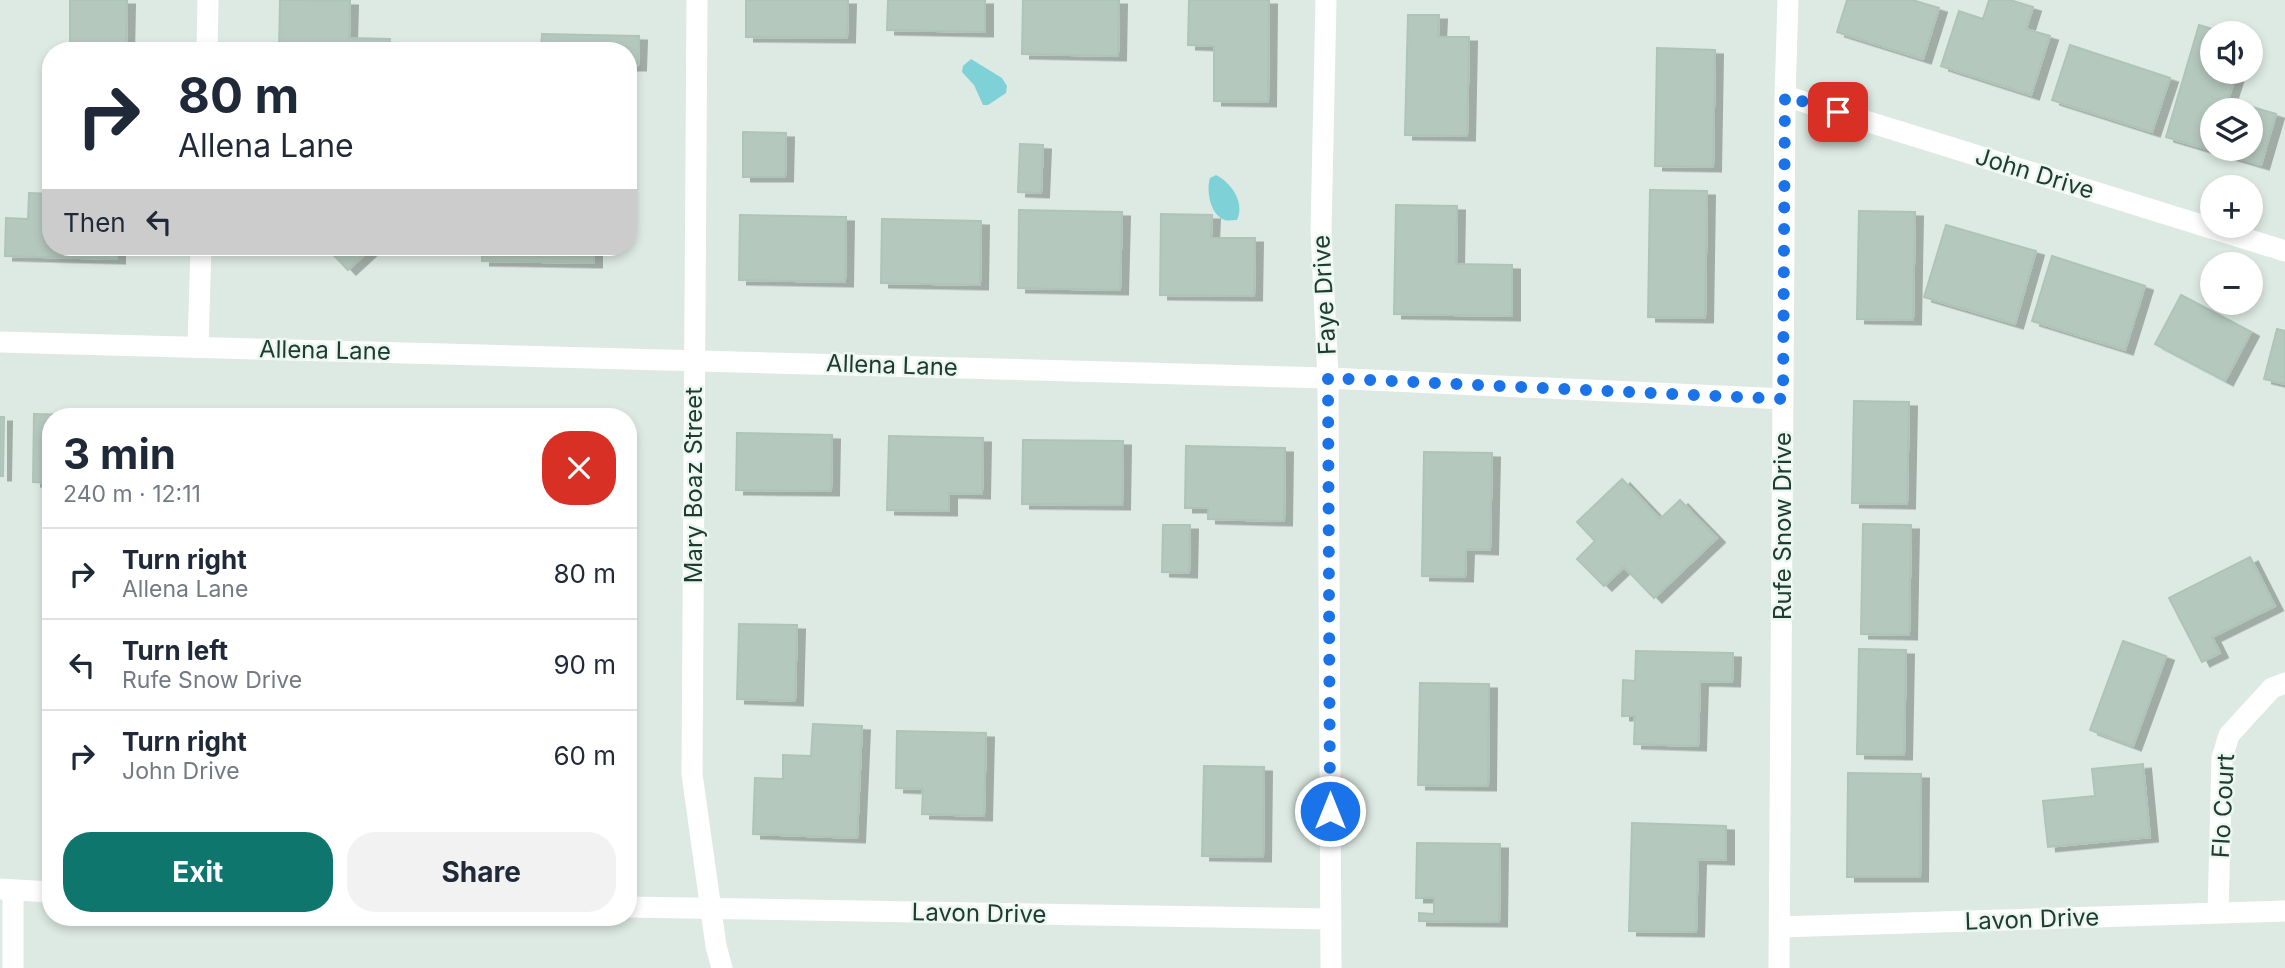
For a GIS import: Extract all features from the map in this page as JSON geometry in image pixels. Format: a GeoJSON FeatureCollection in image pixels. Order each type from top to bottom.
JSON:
{"type":"FeatureCollection","features":[{"type":"Feature","properties":{"kind":"street"},"geometry":{"type":"LineString","coordinates":[[207,42],[208,0]]}},
{"type":"Feature","properties":{"kind":"street","name":"Mary Boaz Street"},"geometry":{"type":"LineString","coordinates":[[697,0],[692,774],[722,968]]}},
{"type":"Feature","properties":{"kind":"street","name":"Faye Drive"},"geometry":{"type":"LineString","coordinates":[[1326,0],[1321,231],[1328,378],[1331,968]]}},
{"type":"Feature","properties":{"kind":"street","name":"Rufe Snow Drive"},"geometry":{"type":"LineString","coordinates":[[1779,968],[1785,96],[1788,0]]}},
{"type":"Feature","properties":{"kind":"street","name":"John Drive"},"geometry":{"type":"LineString","coordinates":[[1785,96],[2285,251]]}},
{"type":"Feature","properties":{"kind":"street"},"geometry":{"type":"LineString","coordinates":[[198,347],[201,256]]}},
{"type":"Feature","properties":{"kind":"street","name":"Allena Lane"},"geometry":{"type":"LineString","coordinates":[[0,342],[1328,378],[1783,399]]}},
{"type":"Feature","properties":{"kind":"street","name":"Flo Court"},"geometry":{"type":"LineString","coordinates":[[2218,913],[2222,758],[2230,735],[2272,688],[2285,684]]}},
{"type":"Feature","properties":{"kind":"street"},"geometry":{"type":"LineString","coordinates":[[13,968],[7,890],[42,892]]}},
{"type":"Feature","properties":{"kind":"street","name":"Lavon Drive"},"geometry":{"type":"LineString","coordinates":[[637,907],[1331,919]]}},
{"type":"Feature","properties":{"kind":"street","name":"Lavon Drive"},"geometry":{"type":"LineString","coordinates":[[1779,927],[2285,911]]}},
{"type":"Feature","properties":{"kind":"water"},"geometry":{"type":"Polygon","coordinates":[[[971,59],[1002,78],[1007,86],[1006,93],[988,105],[983,105],[974,85],[962,72],[963,66],[971,59]]]}},
{"type":"Feature","properties":{"kind":"water"},"geometry":{"type":"Polygon","coordinates":[[[1216,175],[1236,194],[1239,207],[1237,220],[1225,220],[1213,208],[1209,183],[1210,178],[1216,175]]]}},
{"type":"Feature","properties":{"kind":"building"},"geometry":{"type":"Polygon","coordinates":[[[70,0],[127,0],[126,42],[70,42],[70,0]]]}},
{"type":"Feature","properties":{"kind":"building"},"geometry":{"type":"Polygon","coordinates":[[[280,0],[350,1],[349,38],[390,39],[390,42],[279,42],[280,0]]]}},
{"type":"Feature","properties":{"kind":"building"},"geometry":{"type":"Polygon","coordinates":[[[746,0],[848,0],[847,38],[746,37],[746,0]]]}},
{"type":"Feature","properties":{"kind":"building"},"geometry":{"type":"Polygon","coordinates":[[[888,0],[985,0],[985,32],[887,30],[888,0]]]}},
{"type":"Feature","properties":{"kind":"building"},"geometry":{"type":"Polygon","coordinates":[[[1023,0],[1119,0],[1118,56],[1022,54],[1023,0]]]}},
{"type":"Feature","properties":{"kind":"building"},"geometry":{"type":"Polygon","coordinates":[[[1189,0],[1269,0],[1268,102],[1214,101],[1214,46],[1188,45],[1189,0]]]}},
{"type":"Feature","properties":{"kind":"building"},"geometry":{"type":"Polygon","coordinates":[[[1847,0],[1912,0],[1939,8],[1923,59],[1837,32],[1847,0]]]}},
{"type":"Feature","properties":{"kind":"building"},"geometry":{"type":"Polygon","coordinates":[[[1989,0],[2010,0],[2033,7],[2026,29],[2050,36],[2031,95],[1941,66],[1959,11],[1983,19],[1989,0]]]}},
{"type":"Feature","properties":{"kind":"building"},"geometry":{"type":"Polygon","coordinates":[[[1408,15],[1439,15],[1438,37],[1469,37],[1467,136],[1405,135],[1408,15]]]}},
{"type":"Feature","properties":{"kind":"building"},"geometry":{"type":"Polygon","coordinates":[[[2199,25],[2200,84],[2233,84],[2229,98],[2200,98],[2200,147],[2166,137],[2199,25]]]}},
{"type":"Feature","properties":{"kind":"building"},"geometry":{"type":"Polygon","coordinates":[[[542,34],[639,36],[638,66],[637,42],[542,42],[542,34]]]}},
{"type":"Feature","properties":{"kind":"building"},"geometry":{"type":"Polygon","coordinates":[[[2070,45],[2170,78],[2152,132],[2052,100],[2070,45]]]}},
{"type":"Feature","properties":{"kind":"building"},"geometry":{"type":"Polygon","coordinates":[[[1657,48],[1715,50],[1713,167],[1655,166],[1657,48]]]}},
{"type":"Feature","properties":{"kind":"building"},"geometry":{"type":"Polygon","coordinates":[[[2263,110],[2276,114],[2263,158],[2263,110]]]}},
{"type":"Feature","properties":{"kind":"building"},"geometry":{"type":"Polygon","coordinates":[[[743,132],[786,133],[785,177],[743,177],[743,132]]]}},
{"type":"Feature","properties":{"kind":"building"},"geometry":{"type":"Polygon","coordinates":[[[1020,144],[1043,145],[1041,193],[1018,192],[1020,144]]]}},
{"type":"Feature","properties":{"kind":"building"},"geometry":{"type":"Polygon","coordinates":[[[1650,190],[1707,191],[1705,318],[1648,317],[1650,190]]]}},
{"type":"Feature","properties":{"kind":"building"},"geometry":{"type":"Polygon","coordinates":[[[29,193],[42,194],[42,256],[117,256],[117,259],[5,256],[6,218],[28,219],[29,193]]]}},
{"type":"Feature","properties":{"kind":"building"},"geometry":{"type":"Polygon","coordinates":[[[1396,205],[1457,206],[1456,264],[1512,265],[1512,316],[1394,314],[1396,205]]]}},
{"type":"Feature","properties":{"kind":"building"},"geometry":{"type":"Polygon","coordinates":[[[1019,210],[1122,212],[1120,290],[1018,288],[1019,210]]]}},
{"type":"Feature","properties":{"kind":"building"},"geometry":{"type":"Polygon","coordinates":[[[1859,211],[1915,212],[1913,320],[1857,319],[1859,211]]]}},
{"type":"Feature","properties":{"kind":"building"},"geometry":{"type":"Polygon","coordinates":[[[1161,214],[1212,215],[1211,238],[1255,238],[1254,296],[1160,295],[1161,214]]]}},
{"type":"Feature","properties":{"kind":"building"},"geometry":{"type":"Polygon","coordinates":[[[740,215],[846,217],[845,282],[739,280],[740,215]]]}},
{"type":"Feature","properties":{"kind":"building"},"geometry":{"type":"Polygon","coordinates":[[[882,219],[981,221],[980,285],[881,283],[882,219]]]}},
{"type":"Feature","properties":{"kind":"building"},"geometry":{"type":"Polygon","coordinates":[[[1946,225],[2036,251],[2015,324],[1924,297],[1946,225]]]}},
{"type":"Feature","properties":{"kind":"building"},"geometry":{"type":"Polygon","coordinates":[[[335,256],[363,256],[348,270],[335,256]]]}},
{"type":"Feature","properties":{"kind":"building"},"geometry":{"type":"Polygon","coordinates":[[[482,256],[594,256],[594,263],[482,261],[482,256]]]}},
{"type":"Feature","properties":{"kind":"building"},"geometry":{"type":"Polygon","coordinates":[[[2052,256],[2145,286],[2125,350],[2032,321],[2052,256]]]}},
{"type":"Feature","properties":{"kind":"building"},"geometry":{"type":"Polygon","coordinates":[[[2181,295],[2200,305],[2200,315],[2219,315],[2251,332],[2225,381],[2155,344],[2181,295]]]}},
{"type":"Feature","properties":{"kind":"building"},"geometry":{"type":"Polygon","coordinates":[[[2277,329],[2285,331],[2285,384],[2264,379],[2277,329]]]}},
{"type":"Feature","properties":{"kind":"building"},"geometry":{"type":"Polygon","coordinates":[[[1854,401],[1909,402],[1907,504],[1852,503],[1854,401]]]}},
{"type":"Feature","properties":{"kind":"building"},"geometry":{"type":"Polygon","coordinates":[[[34,414],[42,414],[42,482],[33,482],[34,414]]]}},
{"type":"Feature","properties":{"kind":"building"},"geometry":{"type":"Polygon","coordinates":[[[0,417],[4,417],[3,476],[0,476],[0,417]]]}},
{"type":"Feature","properties":{"kind":"building"},"geometry":{"type":"Polygon","coordinates":[[[737,433],[832,435],[831,491],[736,490],[737,433]]]}},
{"type":"Feature","properties":{"kind":"building"},"geometry":{"type":"Polygon","coordinates":[[[889,436],[983,438],[982,494],[949,493],[949,511],[887,510],[889,436]]]}},
{"type":"Feature","properties":{"kind":"building"},"geometry":{"type":"Polygon","coordinates":[[[1023,440],[1123,441],[1122,505],[1022,504],[1023,440]]]}},
{"type":"Feature","properties":{"kind":"building"},"geometry":{"type":"Polygon","coordinates":[[[1186,446],[1285,448],[1284,521],[1208,519],[1208,508],[1185,508],[1186,446]]]}},
{"type":"Feature","properties":{"kind":"building"},"geometry":{"type":"Polygon","coordinates":[[[1424,452],[1492,453],[1490,550],[1466,549],[1465,577],[1422,576],[1424,452]]]}},
{"type":"Feature","properties":{"kind":"building"},"geometry":{"type":"Polygon","coordinates":[[[1622,479],[1660,519],[1680,500],[1717,538],[1654,598],[1624,567],[1604,586],[1577,559],[1595,541],[1577,522],[1622,479]]]}},
{"type":"Feature","properties":{"kind":"building"},"geometry":{"type":"Polygon","coordinates":[[[1863,524],[1911,525],[1909,635],[1861,634],[1863,524]]]}},
{"type":"Feature","properties":{"kind":"building"},"geometry":{"type":"Polygon","coordinates":[[[1163,525],[1190,525],[1189,573],[1162,572],[1163,525]]]}},
{"type":"Feature","properties":{"kind":"building"},"geometry":{"type":"Polygon","coordinates":[[[2250,557],[2275,606],[2212,637],[2220,653],[2202,662],[2169,598],[2250,557]]]}},
{"type":"Feature","properties":{"kind":"building"},"geometry":{"type":"Polygon","coordinates":[[[739,624],[797,625],[795,701],[737,699],[739,624]]]}},
{"type":"Feature","properties":{"kind":"building"},"geometry":{"type":"Polygon","coordinates":[[[2123,641],[2166,656],[2133,746],[2090,730],[2123,641]]]}},
{"type":"Feature","properties":{"kind":"building"},"geometry":{"type":"Polygon","coordinates":[[[1859,649],[1906,650],[1904,755],[1857,754],[1859,649]]]}},
{"type":"Feature","properties":{"kind":"building"},"geometry":{"type":"Polygon","coordinates":[[[1636,651],[1733,653],[1732,682],[1700,681],[1698,746],[1634,744],[1635,716],[1622,716],[1623,680],[1635,681],[1636,651]]]}},
{"type":"Feature","properties":{"kind":"building"},"geometry":{"type":"Polygon","coordinates":[[[1420,683],[1489,684],[1488,786],[1418,785],[1420,683]]]}},
{"type":"Feature","properties":{"kind":"building"},"geometry":{"type":"Polygon","coordinates":[[[813,724],[862,726],[857,838],[753,834],[755,778],[783,779],[783,755],[811,756],[813,724]]]}},
{"type":"Feature","properties":{"kind":"building"},"geometry":{"type":"Polygon","coordinates":[[[897,731],[986,733],[984,816],[922,814],[923,789],[896,788],[897,731]]]}},
{"type":"Feature","properties":{"kind":"building"},"geometry":{"type":"Polygon","coordinates":[[[2143,764],[2150,837],[2048,847],[2043,801],[2095,796],[2092,769],[2143,764]]]}},
{"type":"Feature","properties":{"kind":"building"},"geometry":{"type":"Polygon","coordinates":[[[1204,766],[1264,767],[1263,857],[1202,856],[1204,766]]]}},
{"type":"Feature","properties":{"kind":"building"},"geometry":{"type":"Polygon","coordinates":[[[1848,773],[1921,774],[1920,877],[1847,877],[1848,773]]]}},
{"type":"Feature","properties":{"kind":"building"},"geometry":{"type":"Polygon","coordinates":[[[1632,823],[1726,826],[1726,860],[1698,859],[1696,932],[1629,931],[1632,823]]]}},
{"type":"Feature","properties":{"kind":"building"},"geometry":{"type":"Polygon","coordinates":[[[1417,843],[1500,844],[1499,922],[1419,921],[1419,913],[1434,914],[1434,898],[1416,898],[1417,843]]]}},
{"type":"Feature","properties":{"kind":"route"},"geometry":{"type":"LineString","coordinates":[[1330,811],[1328,378],[1783,399],[1785,96],[1838,112]]}}]}
